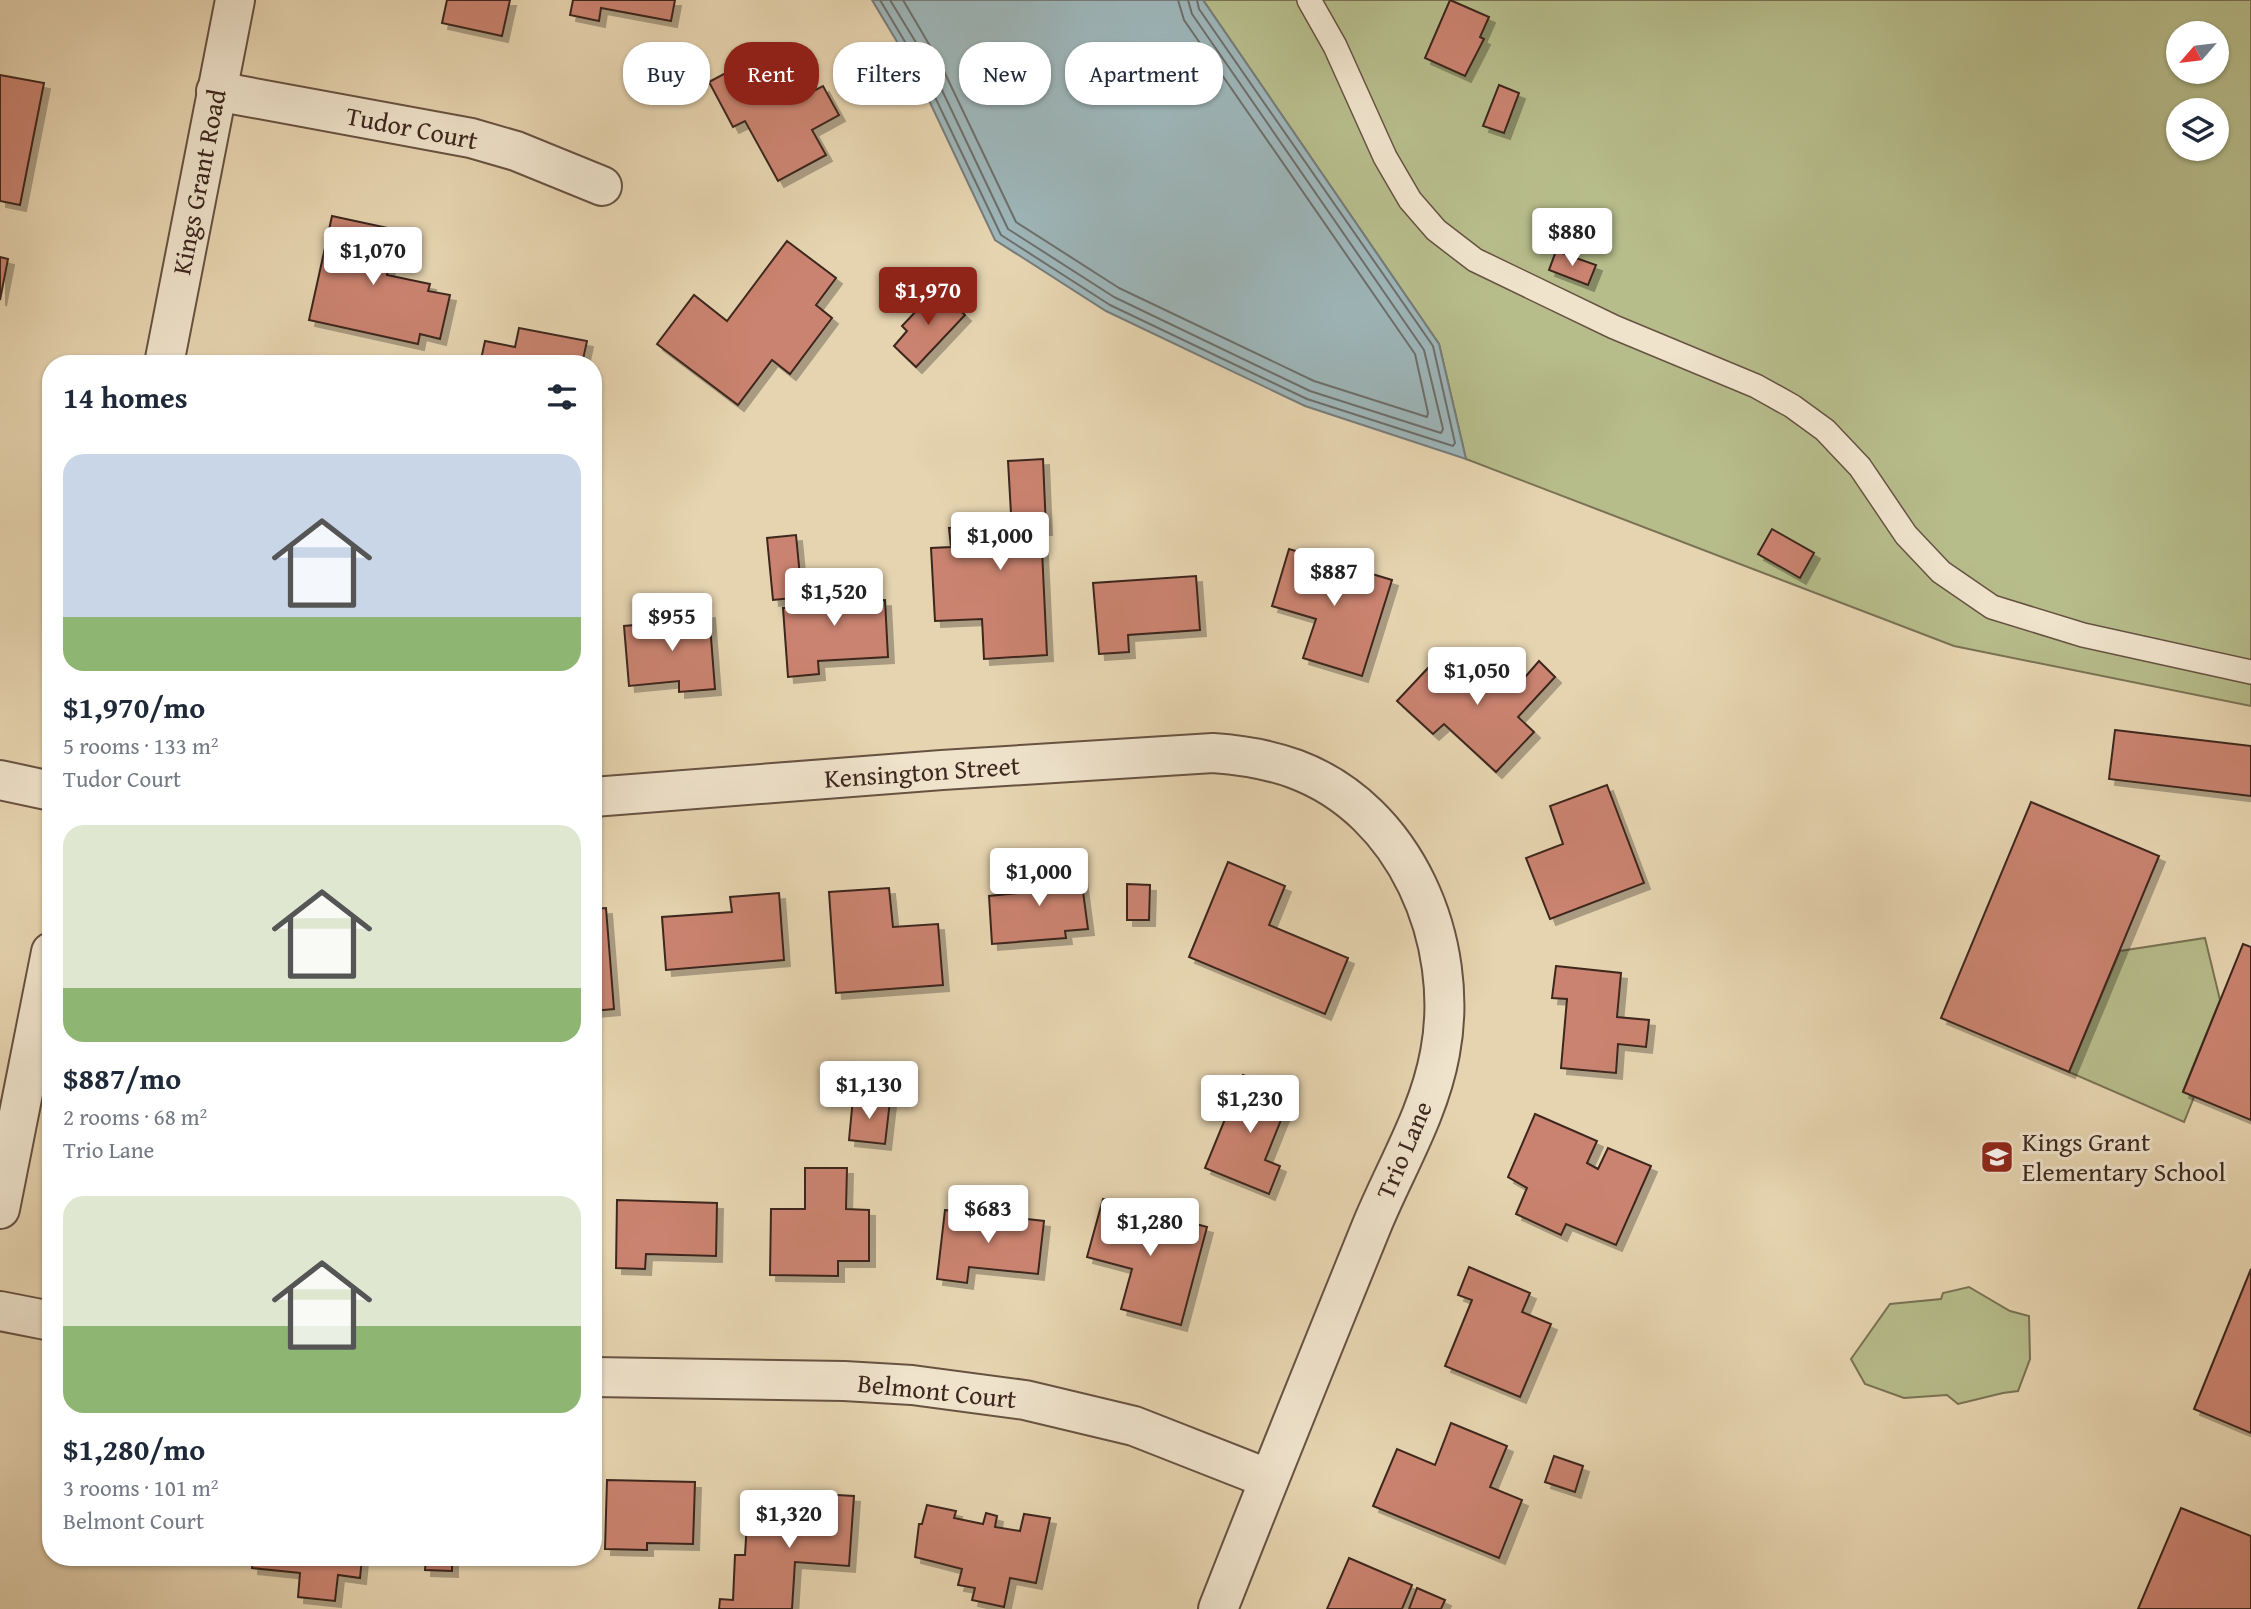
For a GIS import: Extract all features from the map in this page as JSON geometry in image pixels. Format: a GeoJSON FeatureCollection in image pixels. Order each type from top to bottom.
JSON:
{"type":"FeatureCollection","features":[{"type":"Feature","properties":{"kind":"street","name":"Kings Grant Road"},"geometry":{"type":"LineString","coordinates":[[166,355],[235,0]]}},
{"type":"Feature","properties":{"kind":"street","name":"Tudor Court"},"geometry":{"type":"LineString","coordinates":[[216,91],[471,138],[516,151],[602,186]]}},
{"type":"Feature","properties":{"kind":"street","name":"Kensington Street"},"geometry":{"type":"LineString","coordinates":[[602,796],[1213,753],[1251,756]]}},
{"type":"Feature","properties":{"kind":"street","name":"Trio Lane"},"geometry":{"type":"LineString","coordinates":[[1218,1609],[1382,1201],[1427,1104],[1441,1053],[1445,1000],[1439,947],[1423,896],[1400,853],[1369,817],[1331,787],[1297,770],[1251,756]]}},
{"type":"Feature","properties":{"kind":"street"},"geometry":{"type":"LineString","coordinates":[[0,780],[42,789]]}},
{"type":"Feature","properties":{"kind":"street"},"geometry":{"type":"LineString","coordinates":[[0,1209],[42,997]]}},
{"type":"Feature","properties":{"kind":"street"},"geometry":{"type":"LineString","coordinates":[[0,1311],[42,1319]]}},
{"type":"Feature","properties":{"kind":"street","name":"Belmont Court"},"geometry":{"type":"LineString","coordinates":[[602,1377],[845,1381],[912,1385],[1025,1400],[1134,1426],[1269,1479]]}},
{"type":"Feature","properties":{"kind":"lane"},"geometry":{"type":"LineString","coordinates":[[1309,0],[1335,46],[1385,157],[1410,200],[1436,230],[1475,260],[1614,327],[1756,386],[1792,406],[1825,429],[1860,467],[1906,535],[1941,572],[1992,607],[2083,635],[2251,672]]}},
{"type":"Feature","properties":{"kind":"green space"},"geometry":{"type":"Polygon","coordinates":[[[1203,0],[2251,0],[2251,706],[1954,646],[1466,459],[1439,344],[1203,0]]]}},
{"type":"Feature","properties":{"kind":"green space"},"geometry":{"type":"Polygon","coordinates":[[[2205,938],[2220,1000],[2183,1091],[2194,1097],[2184,1122],[2069,1072],[2120,951],[2205,938]]]}},
{"type":"Feature","properties":{"kind":"green space"},"geometry":{"type":"Polygon","coordinates":[[[1969,1287],[2010,1311],[2029,1316],[2030,1359],[2018,1391],[1958,1404],[1947,1395],[1904,1398],[1865,1384],[1851,1359],[1890,1304],[1941,1299],[1943,1293],[1969,1287]]]}},
{"type":"Feature","properties":{"kind":"water"},"geometry":{"type":"Polygon","coordinates":[[[872,0],[1203,0],[1439,344],[1466,459],[1305,406],[1106,311],[995,240],[931,105],[945,105],[945,42],[897,42],[872,0]]]}},
{"type":"Feature","properties":{"kind":"building"},"geometry":{"type":"Polygon","coordinates":[[[447,0],[510,0],[502,36],[442,23],[447,0]]]}},
{"type":"Feature","properties":{"kind":"building"},"geometry":{"type":"Polygon","coordinates":[[[573,0],[675,0],[671,21],[601,8],[599,21],[570,15],[573,0]]]}},
{"type":"Feature","properties":{"kind":"building"},"geometry":{"type":"Polygon","coordinates":[[[1450,0],[1489,17],[1480,37],[1484,39],[1465,76],[1425,58],[1450,0]]]}},
{"type":"Feature","properties":{"kind":"building"},"geometry":{"type":"Polygon","coordinates":[[[724,74],[724,105],[819,105],[819,88],[823,86],[839,115],[812,130],[826,155],[778,181],[745,121],[733,127],[710,81],[724,74]]]}},
{"type":"Feature","properties":{"kind":"building"},"geometry":{"type":"Polygon","coordinates":[[[0,75],[44,83],[20,205],[0,201],[0,75]]]}},
{"type":"Feature","properties":{"kind":"building"},"geometry":{"type":"Polygon","coordinates":[[[1499,85],[1519,93],[1504,133],[1483,126],[1499,85]]]}},
{"type":"Feature","properties":{"kind":"building"},"geometry":{"type":"Polygon","coordinates":[[[332,216],[397,230],[387,275],[430,284],[428,291],[450,295],[440,339],[420,334],[418,344],[309,320],[332,216]]]}},
{"type":"Feature","properties":{"kind":"building"},"geometry":{"type":"Polygon","coordinates":[[[787,241],[836,278],[816,305],[832,318],[790,374],[772,360],[738,405],[657,344],[694,295],[727,321],[787,241]]]}},
{"type":"Feature","properties":{"kind":"building"},"geometry":{"type":"Polygon","coordinates":[[[1556,251],[1596,265],[1588,285],[1549,270],[1556,251]]]}},
{"type":"Feature","properties":{"kind":"building"},"geometry":{"type":"Polygon","coordinates":[[[0,257],[8,259],[0,300],[0,257]]]}},
{"type":"Feature","properties":{"kind":"building"},"geometry":{"type":"Polygon","coordinates":[[[937,289],[965,315],[916,367],[894,346],[907,331],[902,326],[937,289]]]}},
{"type":"Feature","properties":{"kind":"building"},"geometry":{"type":"Polygon","coordinates":[[[519,328],[587,341],[584,355],[482,355],[485,341],[515,347],[519,328]]]}},
{"type":"Feature","properties":{"kind":"building"},"geometry":{"type":"Polygon","coordinates":[[[1043,459],[1046,529],[1041,529],[1047,655],[984,659],[982,619],[935,621],[931,548],[951,547],[949,528],[1001,525],[1001,537],[1018,536],[1018,530],[1012,531],[1008,461],[1043,459]]]}},
{"type":"Feature","properties":{"kind":"building"},"geometry":{"type":"Polygon","coordinates":[[[1772,529],[1814,553],[1800,578],[1758,554],[1772,529]]]}},
{"type":"Feature","properties":{"kind":"building"},"geometry":{"type":"Polygon","coordinates":[[[796,535],[802,597],[773,600],[767,538],[796,535]]]}},
{"type":"Feature","properties":{"kind":"building"},"geometry":{"type":"Polygon","coordinates":[[[1289,549],[1392,580],[1362,676],[1303,658],[1316,619],[1272,606],[1289,549]]]}},
{"type":"Feature","properties":{"kind":"building"},"geometry":{"type":"Polygon","coordinates":[[[1196,576],[1200,630],[1128,635],[1129,652],[1099,654],[1093,583],[1196,576]]]}},
{"type":"Feature","properties":{"kind":"building"},"geometry":{"type":"Polygon","coordinates":[[[857,581],[858,602],[885,600],[888,657],[818,661],[819,674],[788,677],[783,608],[808,607],[807,584],[857,581]]]}},
{"type":"Feature","properties":{"kind":"building"},"geometry":{"type":"Polygon","coordinates":[[[709,612],[715,689],[679,692],[679,681],[629,686],[624,626],[669,622],[669,616],[709,612]]]}},
{"type":"Feature","properties":{"kind":"building"},"geometry":{"type":"Polygon","coordinates":[[[1443,652],[1479,685],[1499,663],[1520,683],[1539,661],[1555,677],[1518,717],[1534,732],[1496,772],[1444,724],[1433,734],[1397,701],[1443,652]]]}},
{"type":"Feature","properties":{"kind":"building"},"geometry":{"type":"Polygon","coordinates":[[[2115,730],[2251,746],[2251,796],[2109,779],[2115,730]]]}},
{"type":"Feature","properties":{"kind":"building"},"geometry":{"type":"Polygon","coordinates":[[[1607,785],[1644,883],[1550,919],[1526,858],[1563,844],[1550,806],[1607,785]]]}},
{"type":"Feature","properties":{"kind":"building"},"geometry":{"type":"Polygon","coordinates":[[[2031,802],[2159,856],[2069,1072],[1941,1018],[2031,802]]]}},
{"type":"Feature","properties":{"kind":"building"},"geometry":{"type":"Polygon","coordinates":[[[1228,862],[1285,886],[1269,925],[1348,958],[1325,1014],[1189,957],[1228,862]]]}},
{"type":"Feature","properties":{"kind":"building"},"geometry":{"type":"Polygon","coordinates":[[[1080,869],[1088,929],[1065,931],[1066,938],[992,944],[989,896],[1017,893],[1016,874],[1080,869]]]}},
{"type":"Feature","properties":{"kind":"building"},"geometry":{"type":"Polygon","coordinates":[[[1127,884],[1150,885],[1149,920],[1127,920],[1127,884]]]}},
{"type":"Feature","properties":{"kind":"building"},"geometry":{"type":"Polygon","coordinates":[[[889,888],[893,927],[938,924],[943,985],[836,993],[829,892],[889,888]]]}},
{"type":"Feature","properties":{"kind":"building"},"geometry":{"type":"Polygon","coordinates":[[[779,893],[784,960],[666,970],[662,917],[732,912],[730,897],[779,893]]]}},
{"type":"Feature","properties":{"kind":"building"},"geometry":{"type":"Polygon","coordinates":[[[602,908],[606,908],[614,1009],[602,1010],[602,908]]]}},
{"type":"Feature","properties":{"kind":"building"},"geometry":{"type":"Polygon","coordinates":[[[2243,944],[2251,947],[2251,1120],[2183,1092],[2243,944]]]}},
{"type":"Feature","properties":{"kind":"building"},"geometry":{"type":"Polygon","coordinates":[[[1556,966],[1621,973],[1617,1017],[1649,1020],[1646,1047],[1618,1044],[1616,1073],[1561,1068],[1567,999],[1552,998],[1556,966]]]}},
{"type":"Feature","properties":{"kind":"building"},"geometry":{"type":"Polygon","coordinates":[[[1243,1075],[1291,1095],[1265,1160],[1280,1166],[1269,1194],[1205,1168],[1243,1075]]]}},
{"type":"Feature","properties":{"kind":"building"},"geometry":{"type":"Polygon","coordinates":[[[853,1098],[890,1101],[885,1144],[849,1140],[853,1098]]]}},
{"type":"Feature","properties":{"kind":"building"},"geometry":{"type":"Polygon","coordinates":[[[1535,1114],[1597,1141],[1587,1163],[1598,1169],[1608,1148],[1651,1166],[1616,1245],[1566,1224],[1561,1235],[1516,1214],[1527,1188],[1508,1177],[1535,1114]]]}},
{"type":"Feature","properties":{"kind":"building"},"geometry":{"type":"Polygon","coordinates":[[[805,1168],[847,1168],[846,1209],[869,1210],[869,1261],[838,1261],[838,1276],[770,1275],[771,1209],[805,1209],[805,1168]]]}},
{"type":"Feature","properties":{"kind":"building"},"geometry":{"type":"Polygon","coordinates":[[[1103,1199],[1207,1227],[1181,1325],[1121,1309],[1132,1269],[1087,1257],[1103,1199]]]}},
{"type":"Feature","properties":{"kind":"building"},"geometry":{"type":"Polygon","coordinates":[[[617,1200],[717,1203],[716,1256],[646,1254],[645,1269],[616,1268],[617,1200]]]}},
{"type":"Feature","properties":{"kind":"building"},"geometry":{"type":"Polygon","coordinates":[[[945,1210],[1044,1221],[1038,1274],[969,1267],[967,1283],[937,1279],[945,1210]]]}},
{"type":"Feature","properties":{"kind":"building"},"geometry":{"type":"Polygon","coordinates":[[[1469,1267],[1530,1293],[1522,1312],[1551,1324],[1520,1397],[1445,1366],[1472,1300],[1458,1295],[1469,1267]]]}},
{"type":"Feature","properties":{"kind":"building"},"geometry":{"type":"Polygon","coordinates":[[[2251,1269],[2251,1433],[2194,1409],[2251,1269]]]}},
{"type":"Feature","properties":{"kind":"building"},"geometry":{"type":"Polygon","coordinates":[[[1451,1423],[1507,1446],[1490,1487],[1522,1500],[1499,1558],[1373,1506],[1397,1449],[1435,1465],[1451,1423]]]}},
{"type":"Feature","properties":{"kind":"building"},"geometry":{"type":"Polygon","coordinates":[[[1554,1456],[1583,1466],[1575,1492],[1545,1482],[1554,1456]]]}},
{"type":"Feature","properties":{"kind":"building"},"geometry":{"type":"Polygon","coordinates":[[[607,1480],[695,1482],[693,1544],[647,1543],[647,1550],[605,1549],[607,1480]]]}},
{"type":"Feature","properties":{"kind":"building"},"geometry":{"type":"Polygon","coordinates":[[[819,1494],[854,1496],[849,1566],[795,1562],[792,1609],[719,1609],[720,1599],[733,1600],[735,1555],[745,1555],[748,1505],[818,1510],[819,1494]]]}},
{"type":"Feature","properties":{"kind":"building"},"geometry":{"type":"Polygon","coordinates":[[[927,1505],[956,1511],[954,1518],[983,1524],[986,1513],[997,1516],[995,1527],[1020,1531],[1024,1514],[1050,1518],[1036,1583],[1010,1578],[1004,1607],[972,1600],[975,1588],[958,1585],[962,1569],[915,1557],[919,1524],[922,1524],[927,1505]]]}},
{"type":"Feature","properties":{"kind":"building"},"geometry":{"type":"Polygon","coordinates":[[[2181,1508],[2251,1536],[2251,1609],[2138,1609],[2181,1508]]]}},
{"type":"Feature","properties":{"kind":"building"},"geometry":{"type":"Polygon","coordinates":[[[1349,1558],[1412,1585],[1402,1609],[1327,1609],[1349,1558]]]}},
{"type":"Feature","properties":{"kind":"building"},"geometry":{"type":"Polygon","coordinates":[[[361,1566],[360,1578],[338,1575],[335,1601],[298,1597],[300,1573],[252,1568],[361,1566]]]}},
{"type":"Feature","properties":{"kind":"building"},"geometry":{"type":"Polygon","coordinates":[[[425,1566],[452,1566],[452,1571],[425,1570],[425,1566]]]}},
{"type":"Feature","properties":{"kind":"building"},"geometry":{"type":"Polygon","coordinates":[[[1417,1588],[1445,1600],[1441,1609],[1409,1609],[1417,1588]]]}},
{"type":"Feature","properties":{"kind":"place","name":"Kings Grant Elementary School"},"geometry":{"type":"Point","coordinates":[1997,1157]}}]}
